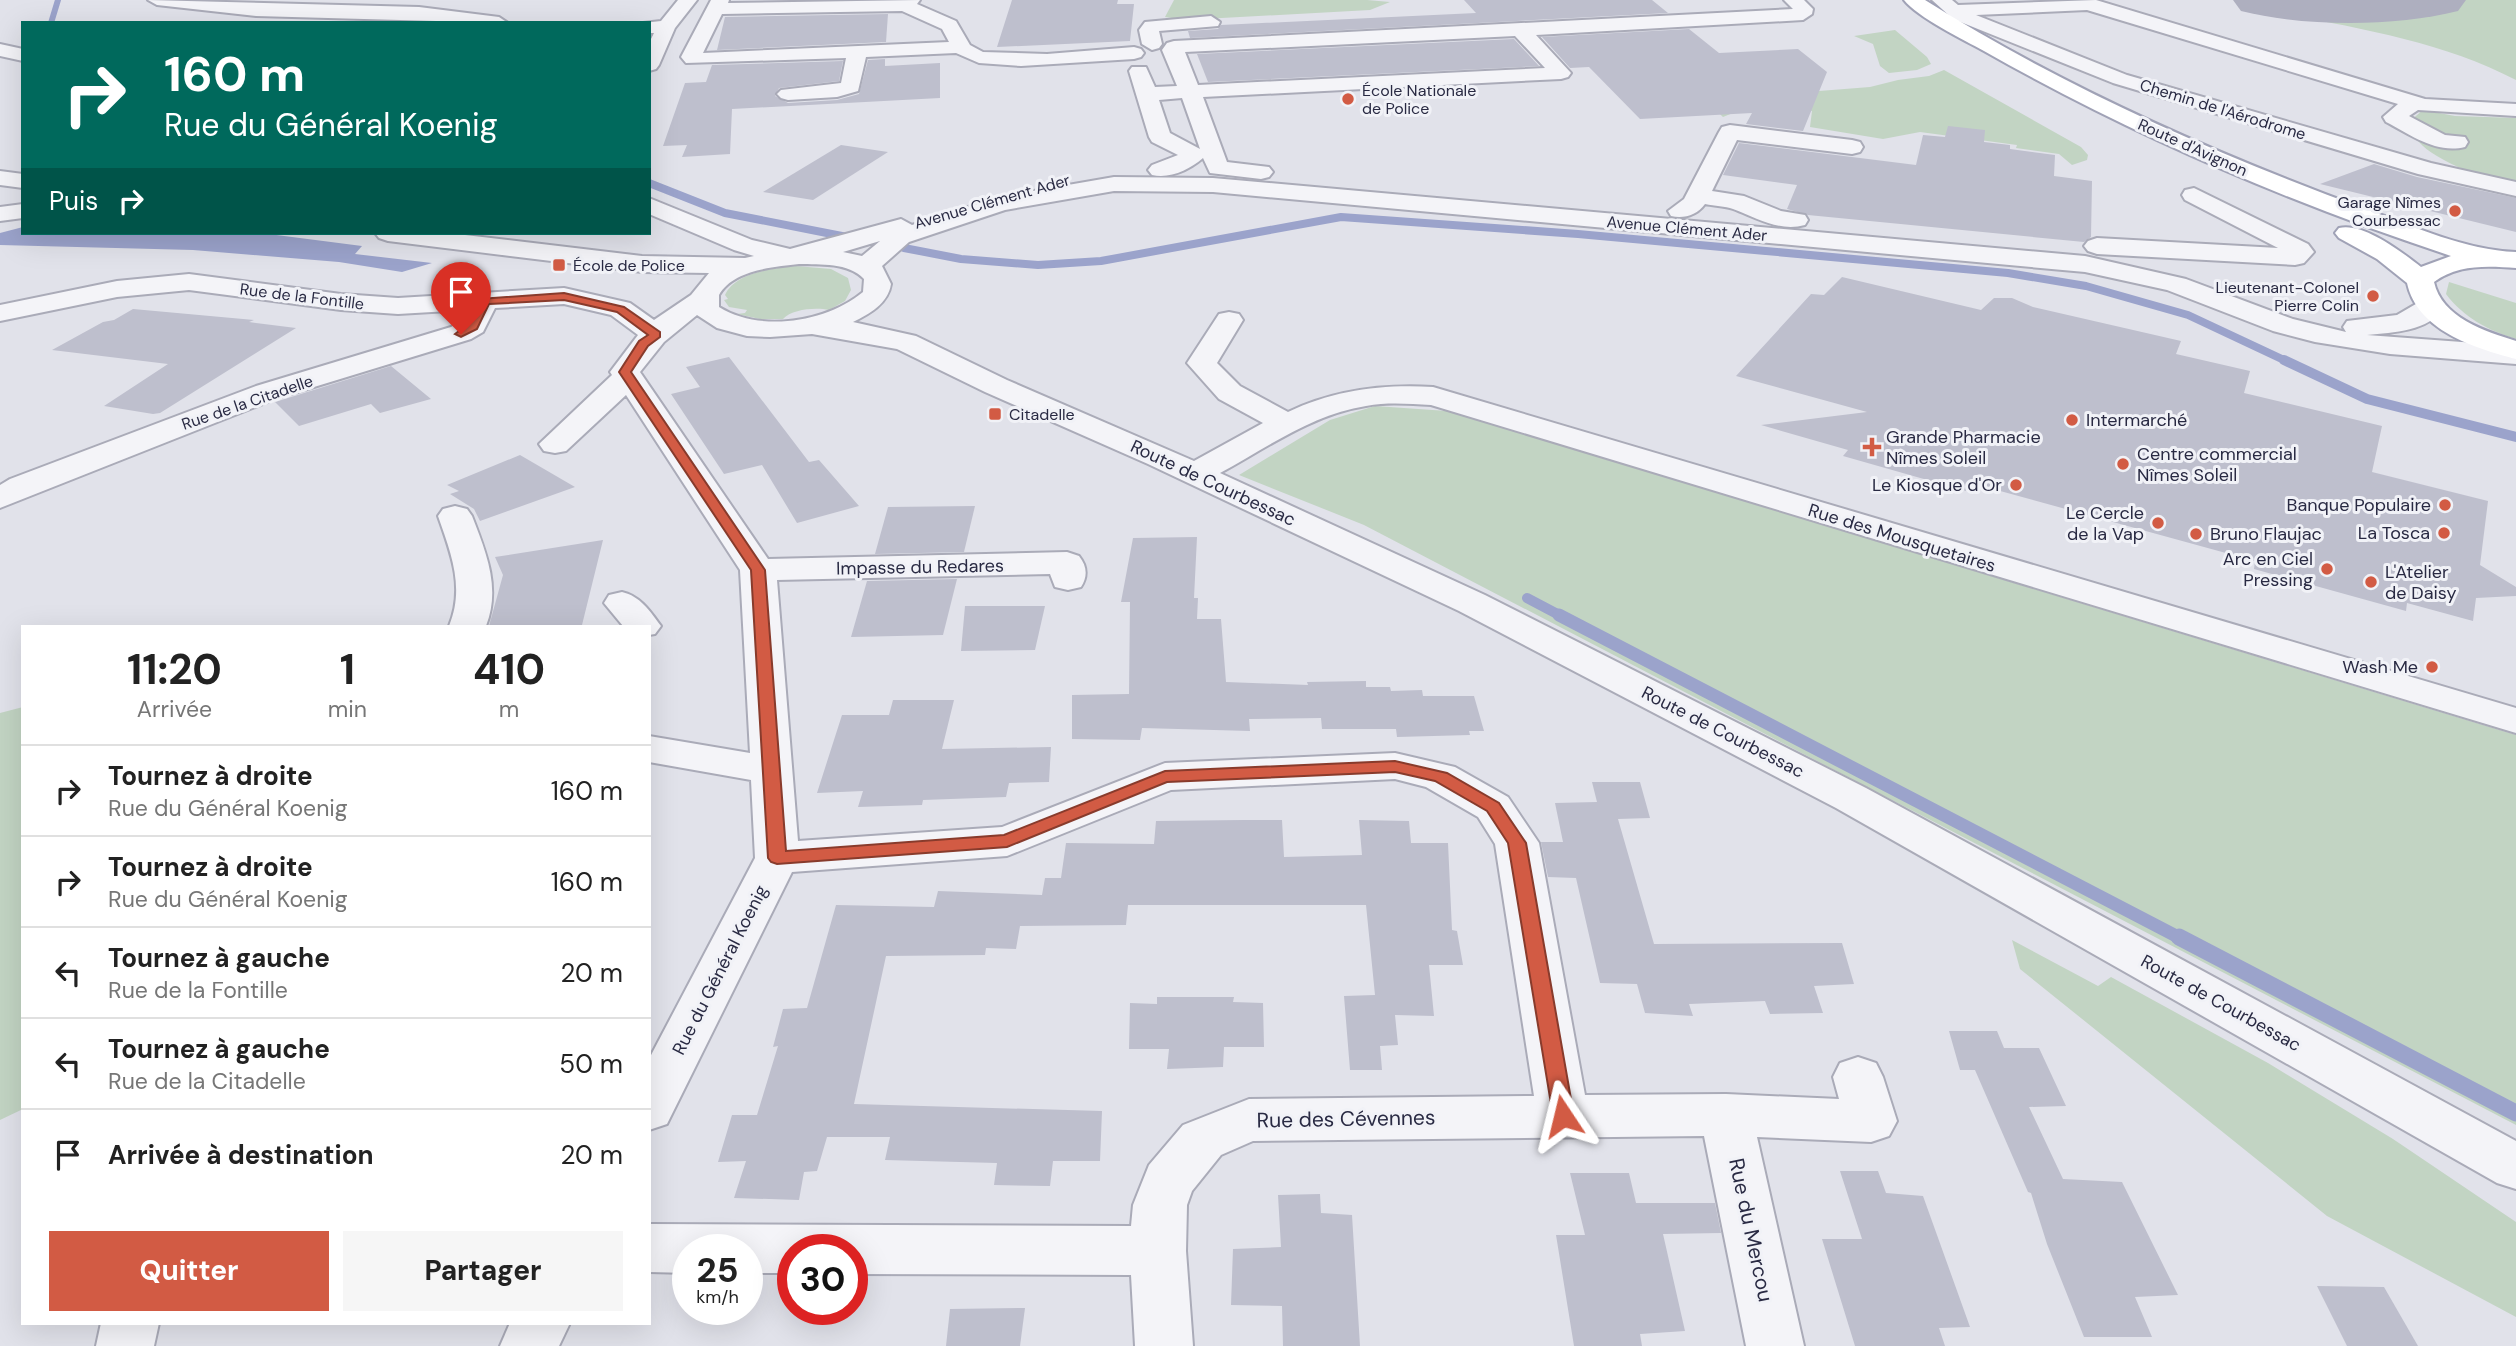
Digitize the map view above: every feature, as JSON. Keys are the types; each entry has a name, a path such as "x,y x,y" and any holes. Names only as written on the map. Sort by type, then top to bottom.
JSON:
{"main road":[{"name":"Route d'Avignon","path":"1892,0 1948,37 2085,111 2380,248 2420,280"},
{"name":"Route d'Avignon","path":"1913,0 2035,72 2175,140 2322,203 2488,259"},
{"path":"2516,260 2488,259 2444,266 2432,269 2420,280 2420,293 2431,307 2472,334 2516,352"}],"street":[{"path":"157,0 256,9 359,5 483,21"},
{"path":"651,56 657,27 688,0"},
{"path":"961,47 857,53 691,57 717,4 908,3 953,27 961,47 972,55 991,60 1155,48 1803,14 1804,9 1793,0"},
{"path":"1947,5 2082,2 2414,103 2444,108 2516,110"},
{"name":"Chemin de l'Aérodrome","path":"1947,5 2000,32 2120,79 2426,169 2516,189"},
{"path":"1153,172 1191,159 1192,153 1160,137 1145,94 1155,48 1149,28 1225,21"},
{"path":"1145,94 1561,73 1520,30"},
{"path":"1114,184 1127,179 1157,177 1193,180 1205,178 1214,171 1208,138 1176,54 1155,48"},
{"path":"0,50 21,55"},
{"path":"788,94 837,91 851,87 857,53"},
{"path":"2414,103 2394,117 2441,141 2457,142"},
{"path":"1700,208 1730,132 1852,148"},
{"path":"1177,145 1194,145 1208,138"},
{"name":"Avenue Clément Ader","path":"794,257 843,246 1015,191 1073,178 1214,171 1665,220 1700,208 2120,261 2197,278 2277,309 2334,325 2383,327 2404,323 2431,307"},
{"path":"0,178 21,181"},
{"name":"Avenue Clément Ader","path":"865,267 900,237 950,219 1046,194 1114,184 1213,186 2085,264 2187,288 2312,333 2394,347 2516,352"},
{"path":"1700,208 1735,201 1776,218 1794,220 2182,252 2295,257 2301,252 2194,195"},
{"path":"651,206 747,259"},
{"path":"0,214 21,211"},
{"path":"404,235 642,264 825,257 865,267"},
{"path":"747,259 720,278 704,296 666,322 656,335 644,344 625,372 758,570 777,858 1007,841 1165,776 1395,766 1440,777 1493,807 1517,843 1563,1116"},
{"path":"642,264 692,283 704,296 708,312 723,321 746,327"},
{"name":"Route de Courbessac","path":"865,267 876,275 879,286 874,297 874,308 906,342"},
{"name":"Rue de la Fontille","path":"0,313 117,289 189,282 341,302 398,306 564,296 605,305 613,325 656,335"},
{"path":"656,335 681,335 746,327 809,326 859,309 874,297"},
{"name":"Rue de la Citadelle","path":"7,489 267,392 461,334 473,326 484,301"},
{"path":"1229,320 1202,363 1216,383 1235,396 1288,423"},
{"name":"Route de Courbessac","path":"809,326 850,330 906,342 996,386 1195,474 1472,603 1851,798 2516,1167"},
{"path":"555,444 628,377"},
{"name":"Rue des Mousquetaires","path":"1195,474 1308,411 1356,397 1409,393 1433,396 2516,721"},
{"path":"455,516 475,576 472,620 469,625"},
{"name":"Impasse du Redares","path":"758,570 1067,563 1068,579"},
{"path":"651,749 772,770"},
{"name":"Rue du Général Koenig","path":"651,1103 777,858"},
{"name":"Rue des Cévennes","path":"1164,1346 1158,1251 1160,1205 1168,1181 1202,1140 1249,1120 1726,1115 1871,1121 1858,1077"},
{"name":"Rue du Mercou","path":"1726,1115 1776,1346"},
{"path":"651,1248 1158,1251"},
{"path":"125,1346 130,1325"},
{"path":"529,1346 540,1325"}],"green space":[{"path":"1174,0 1390,2 1370,10 1185,20 1165,17"},
{"path":"2253,0 2516,0 2516,80 2455,54 2423,44 2259,9"},
{"path":"1895,30 1927,57 1931,64 1917,70 1889,73 1880,66 1873,44 1854,36"},
{"path":"1944,70 2081,147 2088,155 2087,160 2072,165 2059,154 2016,148 2017,145 1920,132 1883,139 1810,127 1812,111 1760,102 1723,117 1684,80 1819,91 1870,87 1929,76"},
{"path":"2423,110 2455,116 2516,118 2516,185 2464,170 2427,149 2419,142 2410,121"},
{"path":"796,266 831,269 848,278 851,290 845,301 829,310 805,310 792,313 783,319 760,319 737,314 747,310 729,307 724,300 728,299 725,295 730,287 746,276"},
{"path":"2449,282 2516,303 2516,339 2486,327 2460,310 2446,294"},
{"path":"1375,406 1447,411 2516,735 2516,1125 1364,525 1239,475 1330,420"},
{"path":"21,708 21,1110 0,1120 0,713"},
{"path":"2012,940 2098,986 2111,977 2268,1063 2393,1139 2516,1222 2516,1317 2327,1216 2020,969"}],"water":[{"path":"21,228 21,235 277,235 362,246 355,254 432,263 402,272 339,262 193,250 0,245 0,233"}],"building":[{"path":"1012,0 1118,0 1117,4 1134,4 1130,41 997,47"},
{"path":"1464,0 1652,0 1668,13 1190,38 1188,31 1218,29 1221,25 1476,13"},
{"path":"888,14 886,42 717,50 725,17"},
{"path":"1689,29 1719,53 1798,49 1827,72 1803,131 1746,124 1752,113 1640,119 1589,67 1570,68 1542,37"},
{"path":"1514,39 1539,66 1208,82 1197,54"},
{"path":"885,59 885,66 940,63 940,98 732,109 730,154 682,157 687,145 663,146 685,83 706,82 712,65 843,61 839,81 779,88 775,96 788,103 837,100 859,94 868,60"},
{"path":"1948,126 1985,130 1984,142 2010,145 2010,149 2055,155 2054,176 2092,181 2091,237 2084,242 1808,215 1787,209 1797,185 1723,175 1739,143 1916,165 1923,135 1945,137"},
{"path":"841,145 888,152 813,200 763,192"},
{"path":"2374,164 2417,177 2516,198 2516,232 2320,184"},
{"name":"Centre commercial Nîmes Soleil","path":"1842,277 1981,310 1994,298 2012,298 2033,307 2181,341 2176,354 2250,371 2244,393 2382,426 2372,472 2488,501 2480,565 2516,587 2516,596 2476,598 2473,621 2407,603 2406,611 2254,569 2255,561 1971,483 1966,491 1843,456 1848,450 1761,425 1867,412 1736,376 1811,294 1824,295"},
{"path":"133,309 254,320 249,322 296,328 160,413 153,414 104,406 168,364 52,350"},
{"path":"729,357 809,462 819,460 859,506 797,523 762,465 724,474 671,394 700,387 686,367"},
{"path":"391,366 431,399 380,413 371,404 299,426 275,402"},
{"path":"520,455 575,487 480,521 474,509 450,494 459,491 447,485"},
{"path":"975,506 964,552 875,554 888,507"},
{"path":"1197,537 1194,598 1198,598 1197,619 1221,619 1226,682 1308,685 1307,682 1366,681 1366,687 1390,687 1391,691 1422,690 1423,696 1474,696 1484,731 1469,731 1470,735 1397,737 1396,729 1322,729 1321,718 1249,719 1250,731 1142,728 1140,740 1072,739 1072,695 1129,694 1130,602 1121,602 1133,538"},
{"path":"603,540 582,625 489,625 503,575 495,557"},
{"path":"957,579 943,635 851,637 867,581"},
{"path":"965,606 1045,606 1035,650 961,651"},
{"path":"893,700 954,700 942,749 1051,747 1049,782 1009,783 1006,797 923,800 922,805 858,807 863,791 817,793 842,715 889,715"},
{"path":"1592,782 1640,782 1650,818 1618,819 1654,944 1842,943 1854,984 1814,986 1823,1013 1770,1014 1765,1001 1689,1004 1693,1016 1645,1013 1637,984 1600,983 1576,878 1548,877 1541,842 1563,842 1555,803 1597,802"},
{"path":"1282,820 1284,857 1362,855 1359,820 1409,821 1411,843 1448,843 1452,930 1457,931 1463,965 1429,965 1434,1016 1395,1015 1398,1045 1380,1046 1382,1070 1350,1070 1344,996 1375,995 1366,905 1128,905 1126,925 1020,926 1016,949 986,948 985,955 886,956 854,1104 1102,1111 1100,1161 1053,1161 1050,1186 994,1185 997,1163 885,1160 890,1137 827,1137 817,1171 804,1172 799,1200 734,1198 746,1161 718,1162 732,1115 757,1115 778,1046 773,1047 783,1009 807,1008 836,905 934,907 938,891 1042,895 1045,878 1061,878 1066,843 1154,844 1156,821"},
{"path":"1157,997 1234,997 1233,1002 1263,1003 1264,1047 1224,1047 1223,1067 1167,1069 1169,1049 1129,1049 1130,1003 1157,1004"},
{"path":"1949,1031 1997,1031 2004,1048 2039,1048 2066,1106 2029,1107 2063,1179 2122,1182 2178,1295 2135,1297 2152,1337 2084,1337 2047,1244 2031,1193 2028,1192 1975,1070 1960,1070"},
{"path":"1840,1171 1878,1171 1886,1193 1923,1196 1970,1327 1939,1328 1945,1346 1855,1346 1822,1239 1862,1239"},
{"path":"1570,1173 1629,1173 1636,1203 1715,1203 1721,1233 1663,1234 1685,1331 1640,1334 1642,1346 1574,1346 1556,1235 1585,1235"},
{"path":"1320,1194 1321,1213 1352,1215 1360,1346 1283,1346 1282,1306 1231,1305 1233,1249 1281,1247 1278,1195"},
{"path":"2317,1286 2384,1287 2418,1346 2347,1346"},
{"path":"1025,1308 1020,1346 946,1346 950,1309"}],"waterway":[{"path":"52,21 58,0"},
{"path":"651,184 725,213 847,237"},
{"path":"904,248 961,259 1038,265 1101,261 1341,217 1578,234 2008,273 2086,286 2188,315 2288,362"},
{"path":"2284,360 2367,399 2516,437"},
{"path":"1527,598 1563,617"},
{"path":"1559,615 2182,939"},
{"path":"2179,937 2516,1113"}],"taxiway":[{"path":"2260,0 2374,8 2439,0"}],"place":[{"name":"École Nationale de Police","path":"1348,99"},
{"name":"Garage Nîmes Courbessac","path":"2455,211"},
{"name":"École de Police","path":"559,265"},
{"name":"Lieutenant-Colonel Pierre Colin","path":"2373,296"},
{"name":"Citadelle","path":"995,414"},
{"name":"Intermarché","path":"2072,420"},
{"name":"Grande Pharmacie Nîmes Soleil","path":"1872,447"},
{"name":"Centre commercial Nîmes Soleil","path":"2123,464"},
{"name":"Le Kiosque d'Or","path":"2016,485"},
{"name":"Banque Populaire","path":"2445,505"},
{"name":"Le Cercle de la Vap","path":"2158,523"},
{"name":"La Tosca","path":"2444,533"},
{"name":"Bruno Flaujac","path":"2196,534"},
{"name":"Arc en Ciel Pressing","path":"2327,569"},
{"name":"L'Atelier de Daisy","path":"2371,582"},
{"name":"Wash Me","path":"2432,667"}],"route":[{"path":"461,334 473,326 484,301 564,296 620,309 656,335 644,344 625,372 758,570 777,858 1007,841 1165,776 1395,766 1440,777 1493,807 1517,843 1563,1116"}]}
